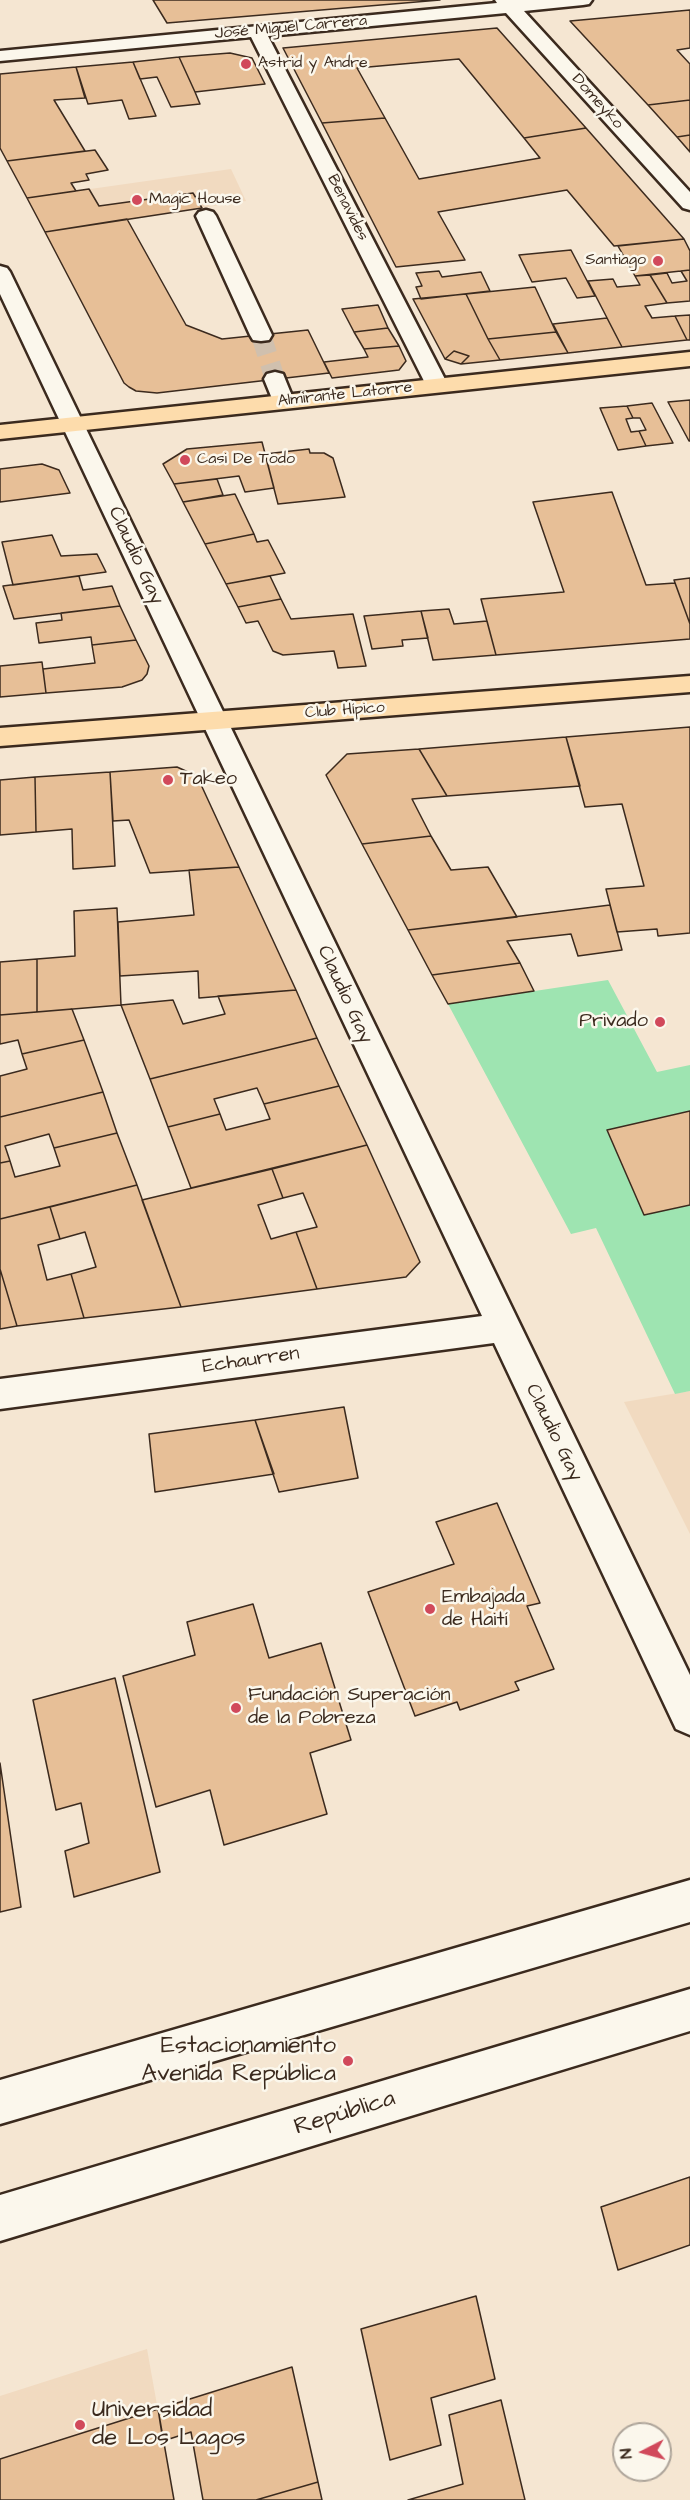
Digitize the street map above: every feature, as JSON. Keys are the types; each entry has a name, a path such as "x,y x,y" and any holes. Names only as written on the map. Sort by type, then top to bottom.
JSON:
{"main road":[{"name":"Almirante Latorre","path":"0,432 690,359"},
{"name":"Club Hípico","path":"0,737 690,684"}],"street":[{"name":"José Miguel Carrera","path":"0,56 508,4 583,0"},
{"name":"Domeyko","path":"508,4 690,204"},
{"name":"Benavides","path":"257,31 437,385"},
{"path":"206,216 261,335"},
{"name":"Claudio Gay","path":"0,272 502,1328 690,1716"},
{"path":"275,379 283,401"},
{"name":"Echaurren","path":"0,1394 502,1328"},
{"path":"0,2102 690,1901"},
{"name":"República","path":"0,2217 690,2010"}],"shaded area":[{"name":"Magic House","path":"231,169 246,201 45,232 27,198"},
{"path":"690,1391 690,1534 624,1402"},
{"name":"Universidad de Los Lagos","path":"147,2349 174,2500 0,2500 0,2396"}],"green space":[{"path":"608,980 657,1072 690,1065 690,1111 607,1130 644,1215 690,1205 690,1391 675,1394 596,1228 571,1234 448,1004"}],"building":[{"path":"153,0 440,0 167,23"},
{"path":"690,10 690,48 677,50 690,64 690,100 648,105 570,21"},
{"path":"497,28 586,128 524,138 459,59 357,68 385,118 322,123 283,48"},
{"path":"230,53 252,58 265,84 195,92 179,57"},
{"path":"179,57 200,104 171,107 157,77 140,79 133,62"},
{"path":"133,62 156,116 129,119 122,100 88,104 76,67"},
{"path":"76,67 85,98 54,100 85,151 7,161 0,148 0,74"},
{"path":"690,100 690,135 677,137 648,105"},
{"path":"385,118 419,179 540,158 524,138 586,128 684,239 614,246 567,190 438,212 465,260 396,267 322,123"},
{"path":"690,135 690,152 677,137"},
{"path":"95,150 108,170 86,174 89,180 71,183 76,191 27,198 7,161"},
{"path":"89,189 99,206 193,193 202,208 45,232 27,198"},
{"path":"127,219 186,325 222,339 308,330 329,373 157,393 136,391 129,387 124,383 45,232"},
{"name":"Santiago","path":"684,239 690,251 690,270 635,276 618,246"},
{"path":"571,250 595,296 577,298 566,278 532,282 519,255"},
{"path":"690,270 690,301 667,303 650,275 667,273 672,283 687,281 681,271"},
{"path":"439,271 442,277 481,272 490,291 421,299 416,287 422,286 416,273"},
{"path":"650,275 667,303 645,306 652,318 675,316 687,340 622,347 588,281 613,279 617,287 640,285 635,276"},
{"path":"535,287 556,332 488,339 466,294"},
{"path":"466,294 500,360 461,364 469,356 454,351 445,359 413,299"},
{"path":"378,305 388,328 354,332 342,309"},
{"path":"690,315 690,340 687,340 675,316"},
{"path":"607,318 622,347 568,353 553,324"},
{"path":"388,328 399,346 364,349 354,332"},
{"path":"556,332 568,353 500,360 488,339"},
{"path":"399,346 406,361 399,370 332,378 324,362 368,357 364,349"},
{"path":"454,351 469,356 461,364 445,359"},
{"path":"690,400 690,441 689,441 668,402"},
{"path":"652,403 673,443 646,446 639,431 646,430 640,418 633,418 627,406"},
{"path":"627,406 633,418 626,419 631,432 639,431 646,446 618,450 600,408"},
{"path":"262,442 274,488 245,492 239,476 174,484 163,464 187,449"},
{"path":"309,449 310,453 324,453 333,458 345,497 278,504 265,454"},
{"path":"42,464 59,470 70,493 0,502 0,469"},
{"path":"217,479 223,495 183,502 174,484"},
{"path":"612,492 646,585 675,583 690,624 690,639 496,655 481,599 564,592 533,502"},
{"path":"235,494 254,534 205,544 183,502"},
{"path":"254,534 257,542 268,540 285,573 226,584 205,544"},
{"path":"52,535 61,556 97,554 106,572 13,585 2,542"},
{"path":"79,576 83,590 112,586 120,606 14,619 3,586"},
{"path":"270,576 281,599 238,607 226,584"},
{"path":"690,578 690,624 674,580"},
{"path":"281,599 291,619 353,614 366,666 338,668 334,651 283,655 273,651 258,621 246,623 238,607"},
{"path":"120,606 136,640 92,645 91,637 39,643 36,623 62,620 61,613"},
{"path":"449,609 454,624 487,621 496,655 433,660 421,611"},
{"path":"421,611 428,638 402,640 403,646 372,649 364,616"},
{"path":"136,640 149,666 142,680 122,687 46,693 43,669 95,663 92,645"},
{"path":"42,662 46,693 0,697 0,666"},
{"path":"690,727 690,933 658,936 657,929 617,932 606,889 644,886 622,804 585,807 566,737"},
{"path":"566,737 580,786 447,796 419,749"},
{"path":"419,749 447,796 412,799 431,836 362,844 326,775 347,754"},
{"path":"177,767 197,776 239,867 150,873 129,820 113,821 110,772"},
{"path":"110,772 115,866 73,869 72,829 36,832 35,777"},
{"path":"35,777 36,832 0,835 0,780"},
{"path":"431,836 451,870 488,867 517,917 408,930 362,844"},
{"path":"239,867 296,990 199,998 198,971 120,976 118,922 194,915 189,870"},
{"path":"610,905 622,950 578,956 571,934 507,941 520,963 432,975 408,930"},
{"path":"117,908 121,1005 37,1012 37,959 75,956 74,911"},
{"path":"37,959 37,1012 0,1015 0,962"},
{"path":"520,963 534,991 448,1004 432,975"},
{"path":"296,990 317,1038 150,1079 121,1005 173,1000 183,1024 225,1014 218,996"},
{"path":"72,1009 84,1040 22,1054 18,1040 0,1044 0,1015"},
{"path":"317,1038 339,1086 264,1104 257,1088 214,1099 220,1114 168,1127 150,1079"},
{"path":"84,1040 103,1092 0,1117 0,1076 27,1069 22,1054"},
{"path":"339,1086 367,1145 191,1188 168,1127 220,1114 226,1130 270,1119 264,1104"},
{"path":"103,1092 117,1133 54,1148 49,1134 5,1146 10,1161 0,1163 0,1117"},
{"path":"690,1111 690,1205 644,1215 607,1130"},
{"path":"117,1133 137,1185 0,1219 0,1163 10,1161 15,1177 60,1166 54,1148"},
{"path":"367,1145 420,1262 406,1277 317,1289 296,1232 317,1227 303,1193 283,1198 272,1169"},
{"path":"272,1169 283,1198 258,1205 271,1239 296,1232 317,1289 181,1307 142,1200"},
{"path":"137,1185 181,1307 84,1318 71,1274 96,1267 85,1232 60,1239 50,1207"},
{"path":"50,1207 60,1239 38,1245 47,1280 71,1274 84,1318 17,1326 0,1269 0,1219"},
{"path":"0,1269 17,1326 0,1329"},
{"path":"344,1407 358,1478 279,1492 255,1420"},
{"path":"255,1420 274,1474 155,1492 149,1434"},
{"path":"497,1503 540,1603 527,1606 554,1669 515,1682 519,1690 460,1710 457,1702 415,1716 368,1592 454,1564 436,1522"},
{"name":"Fundación Superación de la Pobreza","path":"253,1604 269,1658 321,1643 351,1740 310,1753 327,1814 224,1845 210,1790 156,1807 123,1676 195,1655 187,1622"},
{"path":"115,1678 160,1872 74,1897 65,1851 89,1843 81,1803 56,1810 33,1700"},
{"path":"0,1763 21,1907 0,1912"},
{"path":"690,2177 690,2245 618,2270 601,2207"},
{"path":"476,2296 495,2379 431,2398 441,2445 390,2460 361,2329"},
{"path":"292,2367 318,2482 256,2500 203,2500 191,2432 163,2441 158,2409"},
{"path":"501,2400 525,2500 408,2500 463,2484 449,2415"},
{"path":"158,2409 174,2500 0,2500 0,2459"},
{"path":"318,2482 322,2500 256,2500"}],"tunnel":[{"path":"261,335 275,379"}],"place":[{"name":"Astrid y Andre","path":"246,64"},
{"name":"Magic House","path":"137,200"},
{"name":"Santiago","path":"658,261"},
{"name":"Casi De Todo","path":"185,460"},
{"name":"Takeo","path":"168,780"},
{"name":"Privado","path":"660,1022"},
{"name":"Embajada de Haití","path":"430,1609"},
{"name":"Fundación Superación de la Pobreza","path":"236,1708"},
{"name":"Estacionamiento Avenida República","path":"348,2061"},
{"name":"Universidad de Los Lagos","path":"80,2425"}]}
